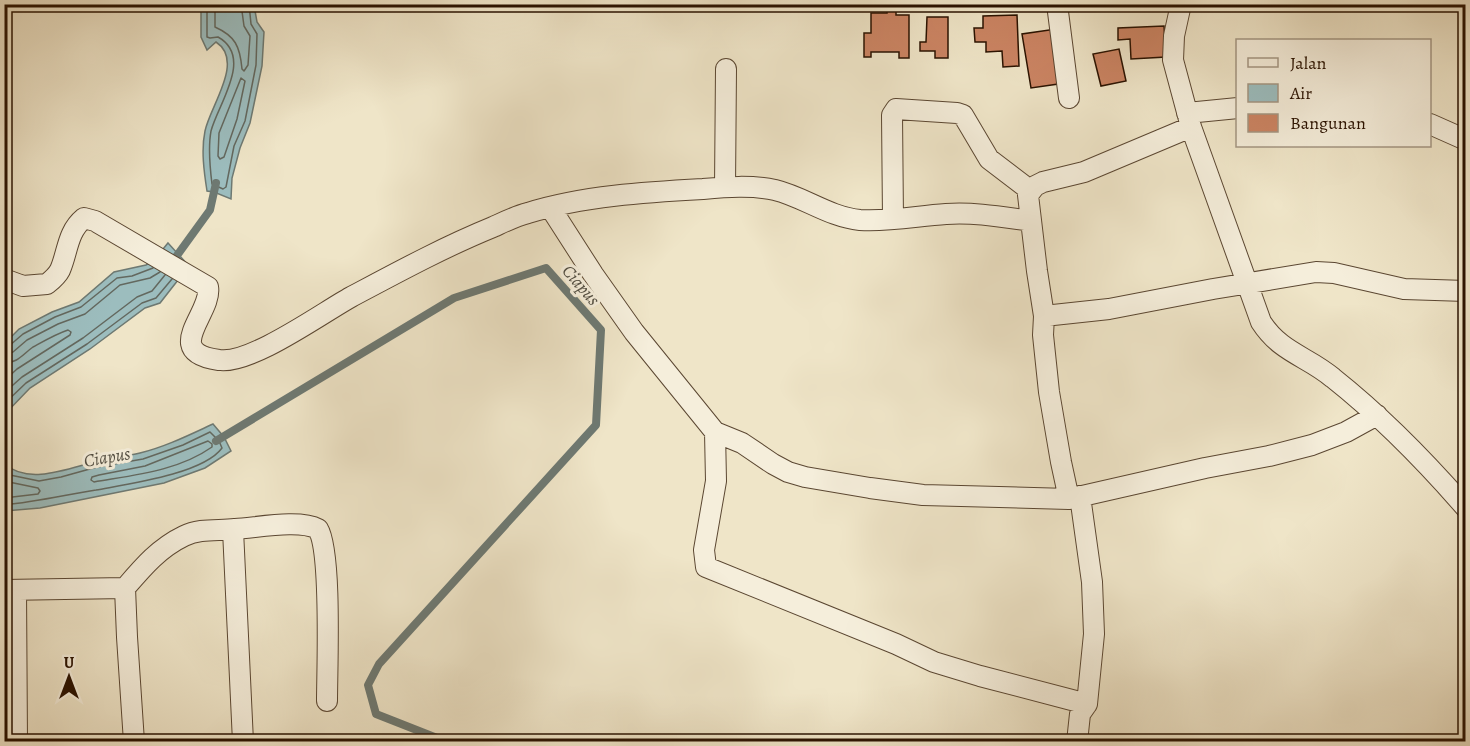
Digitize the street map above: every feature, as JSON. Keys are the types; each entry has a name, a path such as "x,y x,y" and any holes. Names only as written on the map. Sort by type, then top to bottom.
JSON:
{"street":[{"path":"1057,4 1069,98"},
{"path":"1181,4 1174,36 1173,60 1189,120 1261,322 1275,342 1332,376 1377,415 1466,508"},
{"path":"725,188 726,69"},
{"path":"1077,741 1080,714 1087,704 1092,663 1094,608 1092,582 1075,498 1052,411 1043,335 1044,316 1028,195 1043,182 1084,172 1189,120 1236,108"},
{"path":"893,219 892,115 897,109 963,115 989,159 1031,191"},
{"path":"1431,124 1466,140"},
{"path":"4,279 23,286 47,284 60,270 76,226 84,218 95,221 208,287 209,291 192,333 193,349 208,358 227,361 257,352 350,298 467,238 516,217 550,207 610,197 725,188 775,190 845,217 859,220 973,213 1031,221"},
{"path":"550,207 634,332 715,432 742,443 788,472 832,482 923,495 1075,498 1312,445 1346,432 1377,415"},
{"path":"1044,316 1109,309 1316,272 1334,273 1404,289 1466,291"},
{"path":"715,432 716,481 704,550 706,567 897,644 934,662 1087,704"},
{"path":"134,741 125,588 151,558 186,535 262,525 309,525 318,529 324,543 327,701"},
{"path":"233,530 243,741"},
{"path":"17,741 10,590 125,588"}],"water":[{"path":"201,5 254,5 257,22 264,32 262,66 250,123 232,178 231,199 207,191 203,161 205,131 227,72 227,60 224,50 216,42 207,50 201,37"},
{"path":"168,243 189,266 160,303 145,308 90,349 30,388 5,414 5,343 19,329 52,312 79,302 114,272 146,265 154,260"},
{"path":"213,424 224,437 231,451 205,468 164,483 40,508 5,511 5,464 25,474 60,471 149,450"}],"building":[{"path":"887,4 896,4 896,15 909,15 909,58 899,58 899,52 871,52 871,57 864,57 864,33 871,33 871,13 887,13"},
{"path":"1017,15 1019,66 1003,67 1002,51 986,52 986,42 975,42 974,28 983,28 983,16"},
{"path":"927,17 948,17 948,58 935,58 935,51 920,51 920,42 926,42"},
{"path":"1164,26 1166,57 1131,59 1130,39 1118,40 1118,28"},
{"path":"1056,29 1065,83 1031,88 1022,34"},
{"path":"1119,49 1126,81 1101,86 1093,54"}],"waterway":[{"name":"Ciapus","path":"173,261 210,210 216,183"},
{"name":"Ciapus","path":"216,441 454,298 546,268 601,330 596,425 379,664 368,685 376,714 437,738 481,742"}]}
